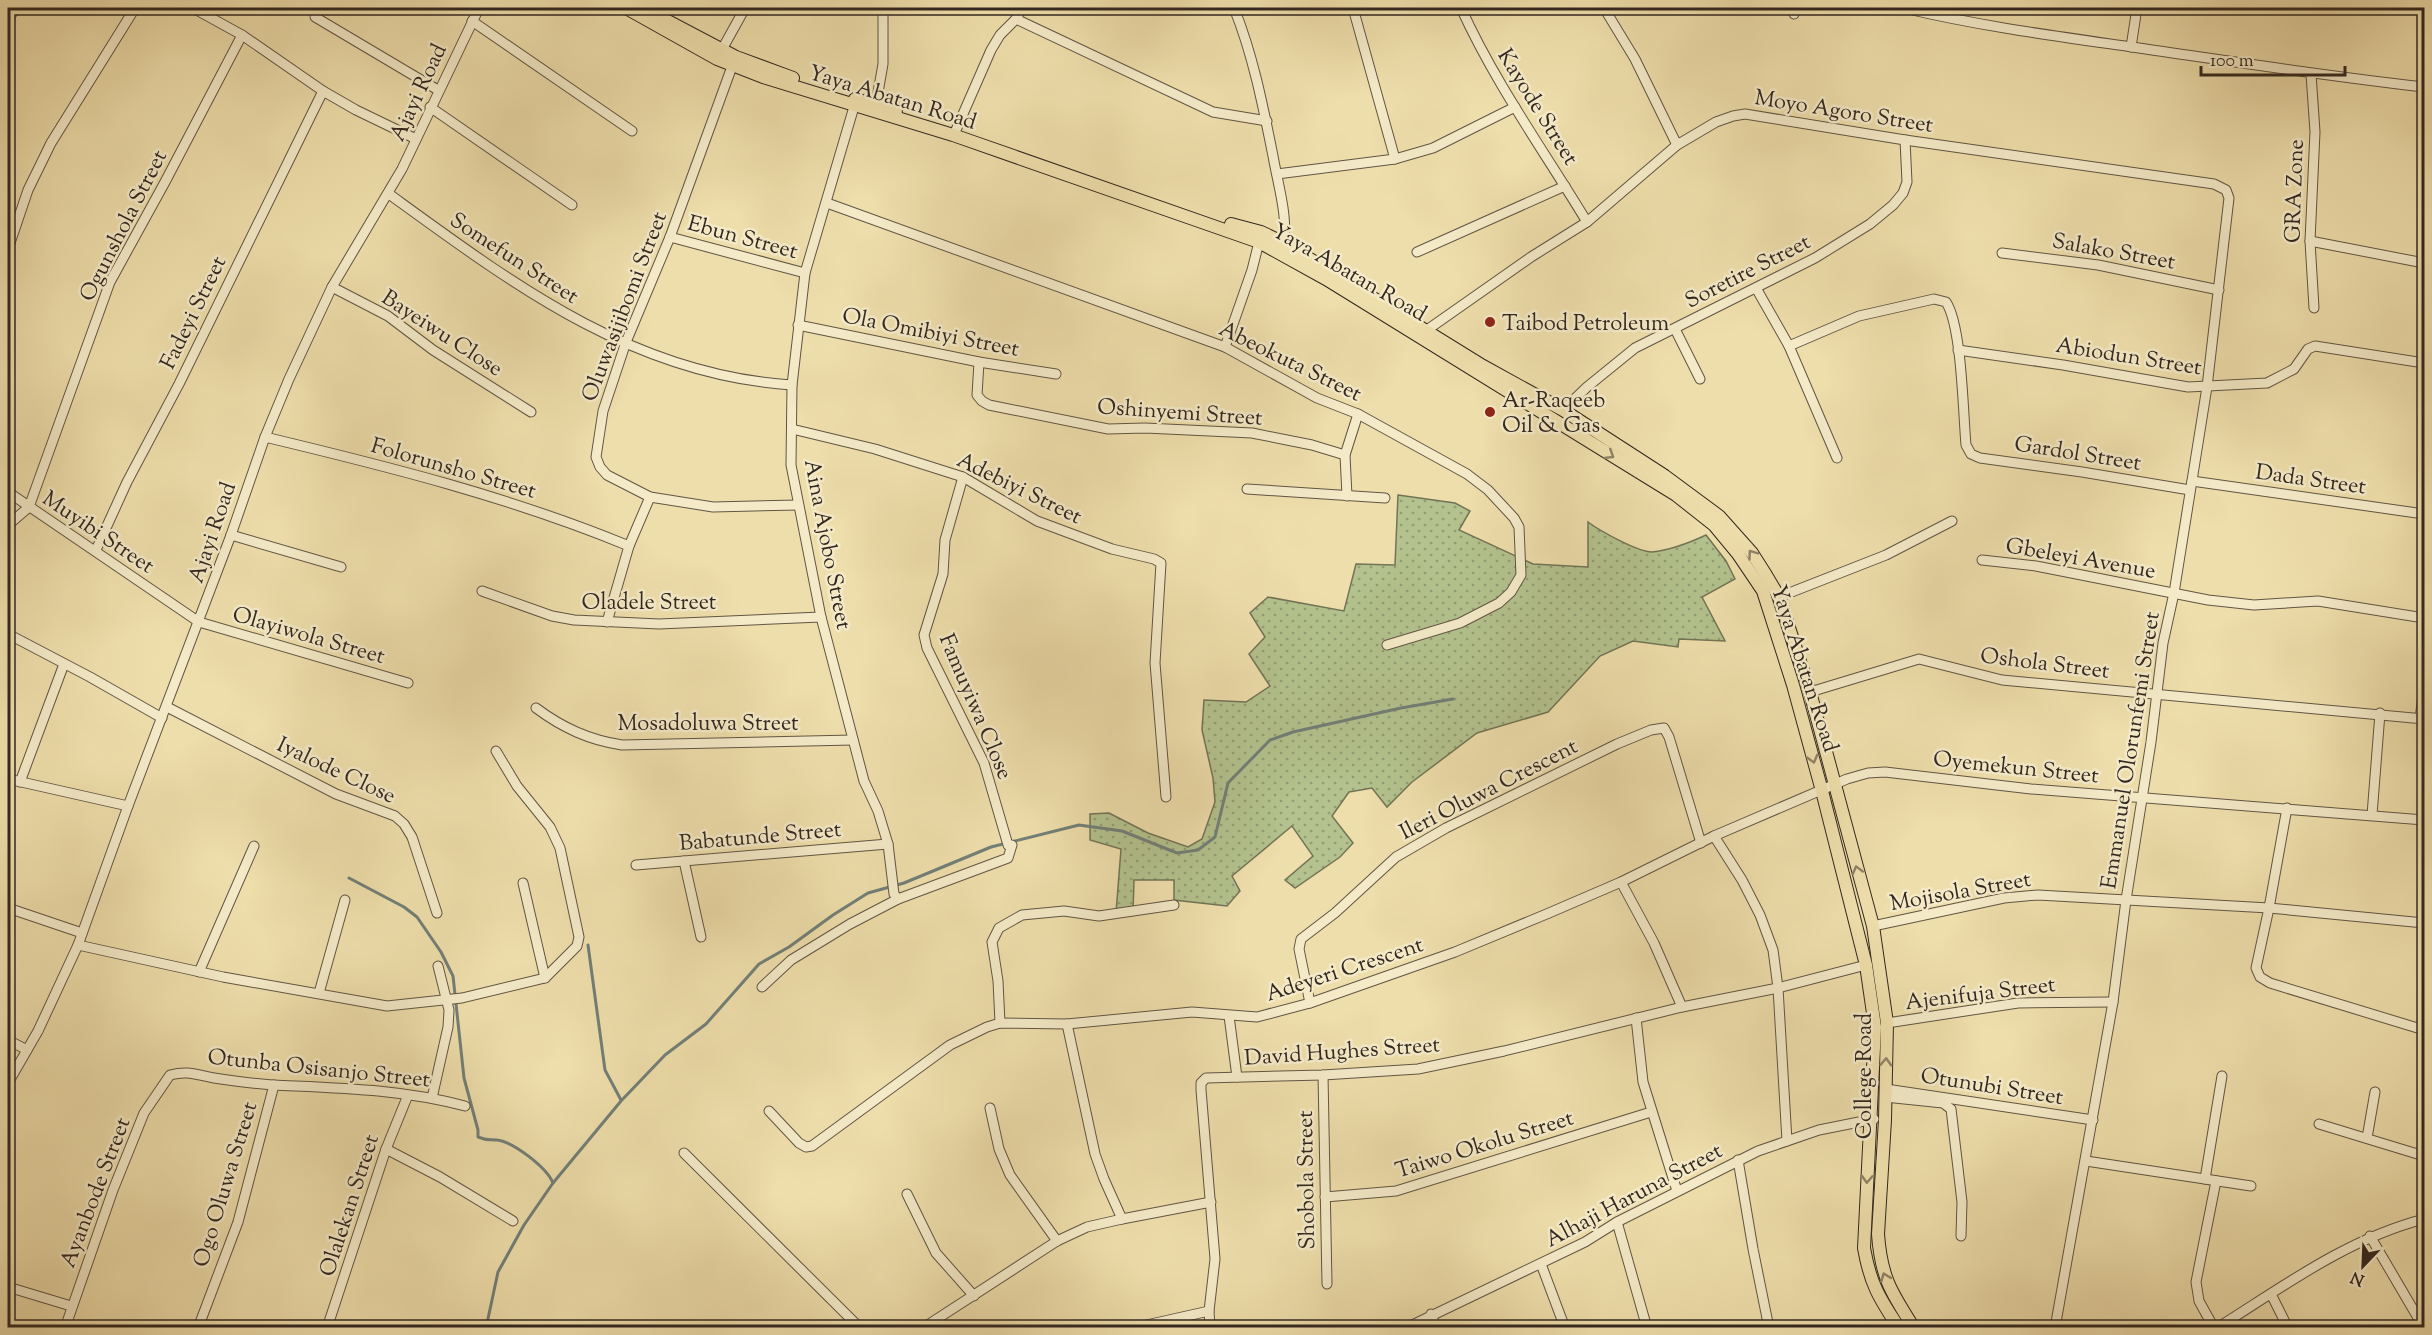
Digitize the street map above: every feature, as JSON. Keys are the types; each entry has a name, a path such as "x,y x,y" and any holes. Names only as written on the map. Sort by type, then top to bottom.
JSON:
{"main road":[{"name":"Yaya Abatan Road","path":"626,8 734,61 1260,237"},
{"name":"Yaya Abatan Road","path":"643,8 720,55"},
{"name":"Yaya Abatan Road","path":"855,103 876,104 956,130 1229,224 1260,237 1427,330 1483,366 1563,410 1665,476 1719,516 1752,553 1779,597 1809,692 1828,789"},
{"name":"Yaya Abatan Road","path":"1283,248 1676,495 1714,525 1738,554 1763,591 1828,789"},
{"name":"College Road","path":"1828,789 1873,926 1887,1023 1879,1252 1889,1287 1914,1328"},
{"name":"College Road","path":"1828,789 1866,965 1875,1027 1864,1248 1869,1276 1879,1298 1899,1328"}],"street":[{"path":"8,21 15,8"},
{"path":"8,249 28,190 51,143 135,8"},
{"path":"192,8 242,35 322,91 416,139"},
{"name":"Ajayi Road","path":"8,1083 27,1050 78,945 128,806 199,622 265,437 332,287 389,194 479,8"},
{"path":"720,55 745,8"},
{"path":"876,104 883,64 883,8"},
{"path":"956,130 991,50 1022,8"},
{"path":"1234,8 1267,121 1284,222 1283,248"},
{"path":"1353,8 1395,159"},
{"name":"Kayode Street","path":"1461,8 1475,39 1515,107 1587,222"},
{"path":"1604,8 1635,59 1677,145"},
{"path":"1904,8 1964,22 2311,74 2424,87"},
{"path":"2132,47 2137,8"},
{"path":"315,18 438,90"},
{"path":"1016,19 1214,112 1267,121"},
{"path":"472,21 632,131"},
{"name":"Ogunshola Street","path":"28,507 110,282 242,35"},
{"name":"Oluwasijibomi Street","path":"734,61 670,237 626,342 603,411 596,457 600,467 607,475 650,497 713,507 798,505"},
{"name":"GRA Zone","path":"2311,74 2315,132 2310,241 2314,308"},
{"name":"Fadeyi Street","path":"96,550 137,462 179,384 322,91"},
{"name":"Aina Ajobo Street","path":"855,103 805,273 792,385 791,465 821,617 864,781 878,811 888,844 896,897"},
{"path":"430,107 572,205"},
{"path":"1277,174 1395,159 1433,148 1515,107"},
{"name":"Moyo Agoro Street","path":"1427,330 1531,257 1587,222 1677,145 1716,122 1745,114 1905,140 2214,184"},
{"name":"Soretire Street","path":"1563,410 1635,348 1815,258 1870,224 1893,205 1903,193 1906,182 1905,140"},
{"name":"Emmanuel Olorunfemi Street","path":"2055,1328 2113,1002 2163,643 2174,593 2207,387 2229,198 2226,190 2214,184"},
{"path":"1417,252 1565,186"},
{"name":"Somefun Street","path":"389,194 492,269 586,326 668,361 713,374 792,385"},
{"name":"Abeokuta Street","path":"827,203 1225,347 1317,398 1358,414 1467,474 1488,490 1514,518 1519,527 1521,575 1511,592 1499,603 1460,623 1387,645"},
{"name":"Ebun Street","path":"670,237 805,273"},
{"path":"1225,347 1260,237"},
{"path":"2310,241 2424,263"},
{"name":"Salako Street","path":"2002,253 2098,265 2219,290"},
{"name":"Bayeiwu Close","path":"332,287 388,316 433,350 531,412"},
{"path":"1756,288 1789,346 1837,458"},
{"path":"1789,346 1859,316 1934,299 1946,302 1951,310 1958,350"},
{"name":"Ola Omibiyi Street","path":"798,325 979,362 1056,374"},
{"path":"1675,329 1700,379"},
{"name":"Abiodun Street","path":"1958,350 2063,364 2188,387 2267,383 2294,369 2308,349 2315,345 2424,363"},
{"name":"Gardol Street","path":"1958,350 1966,445 1971,454 1980,458 2191,485"},
{"name":"Oshinyemi Street","path":"979,362 977,395 989,405 1108,429 1145,428 1252,433 1312,445 1345,455"},
{"path":"1347,496 1345,455 1358,414"},
{"name":"Adebiyi Street","path":"792,429 875,449 963,477 1037,521 1112,549 1154,559 1161,563 1155,663 1166,797"},
{"name":"Folorunsho Street","path":"265,437 408,471 564,519 629,546"},
{"name":"Famuyiwa Close","path":"896,897 1008,858 1010,845 984,763 927,648 924,635 943,574 945,540 963,477"},
{"name":"Dada Street","path":"2191,485 2424,514"},
{"path":"1247,489 1385,498"},
{"name":"Muyibi Street","path":"8,492 199,622"},
{"path":"607,622 629,546 650,497"},
{"path":"8,525 28,507"},
{"path":"1779,597 1886,555 1952,521"},
{"path":"231,535 341,567"},
{"name":"Gbeleyi Avenue","path":"1982,560 2036,566 2174,593 2254,605 2318,601 2423,617"},
{"name":"Oladele Street","path":"482,591 552,616 574,620 658,624 821,617"},
{"name":"Olayiwola Street","path":"199,622 408,683"},
{"path":"8,634 162,718"},
{"name":"Oshola Street","path":"1809,692 1919,659 2002,680 2380,713 2422,719"},
{"path":"20,782 64,664"},
{"path":"2422,719 2424,688"},
{"name":"Iyalode Close","path":"167,707 336,794 395,816 404,824 412,837 437,913"},
{"name":"Mosadoluwa Street","path":"536,708 553,721 577,734 597,741 622,745 853,740"},
{"path":"2372,815 2380,713"},
{"name":"Ileri Oluwa Crescent","path":"1310,1003 1299,949 1301,939 1335,913 1388,862 1446,828 1617,744 1651,730 1664,728 1669,736 1701,843"},
{"path":"78,945 199,972 387,1006 454,998 545,978 577,946 579,937 560,848 550,827 517,786 496,751"},
{"name":"Oyemekun Street","path":"1828,789 1857,776 1885,772 2143,799 2424,820"},
{"path":"8,779 128,806"},
{"name":"Adeyeri Crescent","path":"769,1110 800,1143 806,1147 812,1146 950,1045 1000,1023 1067,1024 1182,1013 1257,1017 1310,1003 1455,952 1621,882 1714,836 1828,789"},
{"path":"2287,808 2256,968 2260,977 2270,983 2424,1030"},
{"path":"1714,836 1730,859 1760,915 1773,950 1778,988 1787,1141"},
{"name":"Babatunde Street","path":"636,865 888,844"},
{"path":"199,972 254,846"},
{"path":"684,861 701,938"},
{"path":"1621,882 1654,943 1682,1007"},
{"path":"524,883 545,978"},
{"name":"Mojisola Street","path":"1873,926 2004,898 2038,895 2269,909 2424,924"},
{"path":"762,987 791,960 818,941 896,897"},
{"path":"320,993 345,900"},
{"path":"1000,1023 998,981 992,942 999,928 1022,915 1064,911 1099,916 1174,905"},
{"path":"8,908 82,933"},
{"name":"David Hughes Street","path":"1210,1328 1209,1311 1215,1259 1201,1083 1206,1078 1323,1075 1418,1069 1504,1051 1682,1007 1778,988 1866,965"},
{"path":"432,1098 448,1027 449,1010 454,998 438,966"},
{"name":"Ajenifuja Street","path":"1887,1023 2019,1003 2113,1002"},
{"path":"1229,1016 1237,1077"},
{"path":"1636,1018 1639,1061 1652,1112 1677,1191"},
{"path":"1067,1024 1095,1154 1122,1219"},
{"path":"8,1040 27,1050"},
{"name":"Otunba Osisanjo Street","path":"170,1076 189,1072 213,1078 274,1085 317,1086 408,1095 465,1106"},
{"name":"Shobola Street","path":"1323,1075 1327,1284"},
{"name":"Ayanbode Street","path":"65,1328 113,1190 144,1113 170,1076"},
{"path":"2205,1179 2222,1076"},
{"name":"Ogo Oluwa Street","path":"198,1328 238,1222 274,1085"},
{"path":"2367,1138 2375,1092"},
{"path":"1886,1093 1943,1103 1952,1111 1962,1202 1961,1236"},
{"name":"Otunubi Street","path":"1886,1093 2093,1120"},
{"name":"Olalekan Street","path":"327,1328 386,1149 408,1095"},
{"path":"990,1108 999,1149 1010,1175 1057,1241"},
{"name":"Taiwo Okolu Street","path":"1325,1197 1396,1191 1652,1112"},
{"name":"Alhaji Haruna Street","path":"1406,1328 1585,1242 1617,1222 1738,1161 1819,1130 1870,1119 1885,1120"},
{"path":"2319,1124 2424,1156"},
{"path":"386,1149 440,1177 513,1221"},
{"path":"684,1153 860,1328"},
{"path":"1738,1161 1769,1328"},
{"path":"2086,1161 2251,1186"},
{"path":"2216,1181 2196,1282 2199,1301 2216,1328 2341,1250 2370,1236 2424,1218"},
{"path":"907,1194 936,1253 974,1296"},
{"path":"923,1328 1057,1241 1087,1227 1211,1202"},
{"path":"1617,1222 1647,1328"},
{"path":"2370,1236 2424,1328"},
{"path":"1541,1264 1565,1328"},
{"path":"8,1287 71,1306"},
{"path":"2271,1294 2288,1328"},
{"path":"1133,1328 1209,1311"},
{"path":"1431,1314 1436,1328"}],"green space":[{"path":"1398,495 1455,503 1470,511 1459,530 1533,564 1588,567 1588,522 1629,545 1652,552 1680,546 1706,535 1726,561 1735,579 1702,597 1725,641 1679,639 1678,647 1633,641 1600,656 1548,712 1477,733 1412,782 1387,807 1372,788 1349,792 1332,816 1353,843 1340,857 1295,888 1285,880 1313,856 1292,826 1232,876 1240,891 1227,906 1174,900 1174,880 1134,880 1133,912 1116,913 1121,849 1090,840 1090,814 1109,813 1148,833 1188,847 1202,839 1215,802 1213,778 1202,730 1204,700 1246,702 1270,686 1249,654 1265,637 1250,613 1268,597 1344,611 1356,564 1395,565"}],"waterway":[{"path":"486,1328 498,1272 524,1225 553,1183 621,1101 665,1055 706,1024 759,964 789,947 833,915 868,893 904,883 991,847 1079,825 1122,831 1177,853 1198,850 1215,837 1228,783 1270,740 1293,732 1453,699"},
{"path":"349,878 404,907 417,917 441,952 453,976 464,1078 478,1137 512,1145 537,1163 553,1183"},
{"path":"588,945 605,1070 621,1100"}],"place":[{"name":"Taibod Petroleum","path":"1490,322"},
{"name":"Ar-Raqeeb Oil & Gas","path":"1490,412"}]}
